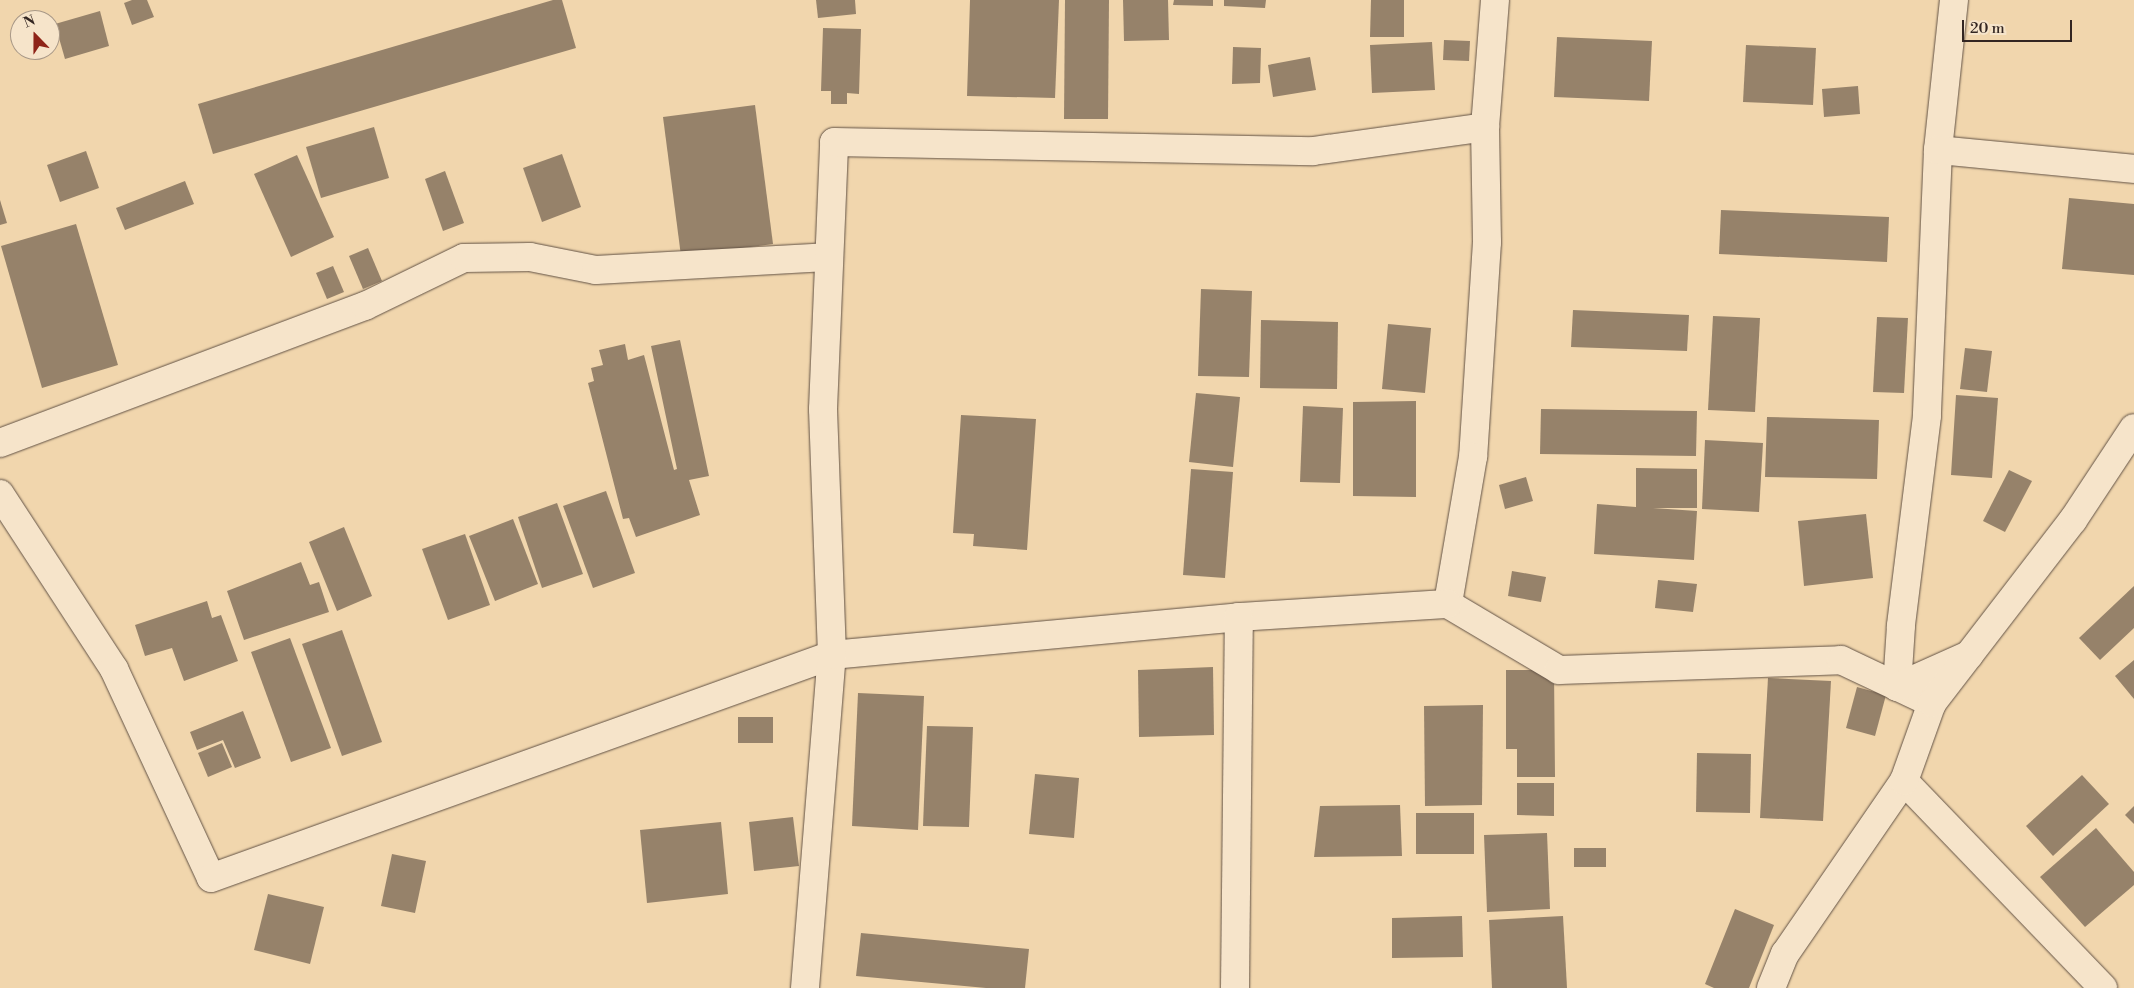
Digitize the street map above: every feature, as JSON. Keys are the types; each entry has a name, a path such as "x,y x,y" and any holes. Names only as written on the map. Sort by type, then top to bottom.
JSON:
{"street":[{"path":"1448,604 1473,457 1487,242 1485,127 1496,0"},
{"path":"1897,687 1901,626 1927,416 1938,150 1954,0"},
{"path":"805,988 832,655 823,409 827,257 834,142 1313,151 1485,127"},
{"path":"1938,150 2134,169"},
{"path":"0,443 365,306 464,258 530,257 596,270 827,257"},
{"path":"1771,988 1786,954 1904,781 1932,702 2073,520 2134,428"},
{"path":"0,494 114,669 211,878 832,655 1239,617 1448,604 1559,670 1841,660 1932,702"},
{"path":"1235,988 1239,617"},
{"path":"1897,687 1969,655"},
{"path":"1904,781 2102,988"}],"building":[{"path":"132,0 147,0 154,17 132,25 124,3"},
{"path":"553,0 562,0 576,48 213,154 198,104"},
{"path":"816,0 855,0 856,14 818,18"},
{"path":"970,0 1059,0 1055,98 967,96"},
{"path":"1065,0 1109,0 1108,119 1064,119"},
{"path":"1123,0 1168,0 1169,40 1124,41"},
{"path":"1174,0 1213,0 1213,6 1173,5"},
{"path":"1224,0 1266,0 1265,8 1224,6"},
{"path":"1371,0 1404,0 1404,37 1370,37"},
{"path":"100,11 109,46 65,59 60,42 60,23"},
{"path":"823,28 861,29 859,94 847,93 847,104 831,104 831,91 821,91"},
{"path":"1557,37 1652,41 1649,101 1554,97"},
{"path":"1444,40 1470,41 1469,61 1443,60"},
{"path":"1432,42 1435,90 1372,93 1370,45"},
{"path":"1746,45 1816,48 1813,105 1743,102"},
{"path":"1233,47 1261,48 1260,83 1232,84"},
{"path":"1310,57 1316,90 1273,97 1268,65"},
{"path":"1858,86 1860,114 1824,117 1822,89"},
{"path":"755,105 773,244 681,256 663,117"},
{"path":"374,127 389,178 321,198 306,147"},
{"path":"86,151 99,188 60,202 47,165"},
{"path":"562,154 581,207 542,222 523,168"},
{"path":"297,155 334,237 291,257 254,174"},
{"path":"445,171 464,223 443,231 425,179"},
{"path":"185,181 194,204 125,230 116,208"},
{"path":"2069,198 2134,204 2134,275 2062,269"},
{"path":"0,200 7,223 0,225"},
{"path":"1721,210 1889,217 1887,262 1719,254"},
{"path":"76,224 118,365 42,388 1,246"},
{"path":"368,248 382,281 363,289 349,256"},
{"path":"333,266 344,292 327,299 316,273"},
{"path":"1201,289 1252,291 1249,377 1198,376"},
{"path":"1573,310 1689,315 1687,351 1571,347"},
{"path":"1713,316 1760,318 1755,412 1708,410"},
{"path":"1877,317 1908,318 1904,393 1873,392"},
{"path":"1261,320 1338,322 1337,389 1260,388"},
{"path":"1388,324 1431,328 1425,393 1382,389"},
{"path":"680,340 709,476 689,480 700,515 636,537 629,518 623,519 588,383 594,381 591,368 603,365 599,350 625,344 628,360 644,355 674,470 677,469 651,346"},
{"path":"1965,348 1992,351 1987,392 1960,389"},
{"path":"1196,393 1240,397 1233,467 1189,462"},
{"path":"1956,395 1998,398 1992,478 1951,475"},
{"path":"1416,401 1416,497 1353,496 1353,402"},
{"path":"1303,406 1343,408 1340,483 1300,482"},
{"path":"1541,409 1697,411 1696,456 1540,454"},
{"path":"961,415 1036,419 1027,550 973,546 974,534 953,533"},
{"path":"1767,417 1879,420 1877,479 1765,477"},
{"path":"1705,440 1763,443 1759,512 1702,509"},
{"path":"1636,468 1697,469 1697,508 1653,508 1697,511 1694,560 1594,554 1597,504 1636,507"},
{"path":"1191,469 1233,472 1225,578 1183,575"},
{"path":"2009,470 2032,481 2005,532 1983,521"},
{"path":"1526,477 1533,501 1505,509 1499,485"},
{"path":"606,491 635,573 593,588 563,506"},
{"path":"557,503 583,574 542,588 518,517"},
{"path":"1866,514 1873,578 1804,586 1798,521"},
{"path":"513,519 538,584 495,601 469,536"},
{"path":"344,527 372,596 337,611 309,542"},
{"path":"465,534 490,605 448,620 422,549"},
{"path":"301,562 310,585 319,582 329,612 244,640 227,591"},
{"path":"1512,571 1546,577 1541,602 1508,596"},
{"path":"1658,580 1697,584 1693,612 1655,608"},
{"path":"2134,586 2134,628 2100,660 2079,638"},
{"path":"207,601 212,618 221,615 238,661 184,681 172,648 145,656 135,625"},
{"path":"342,630 382,742 342,756 302,644"},
{"path":"290,638 331,748 291,762 251,652"},
{"path":"2134,660 2134,699 2115,676"},
{"path":"1213,667 1214,735 1139,737 1138,670"},
{"path":"1506,670 1554,670 1555,777 1517,777 1517,749 1506,749"},
{"path":"1768,678 1831,681 1823,821 1760,818"},
{"path":"1857,687 1886,695 1875,736 1846,728"},
{"path":"858,693 924,696 918,830 852,826"},
{"path":"1483,705 1482,805 1425,806 1424,706"},
{"path":"243,711 261,758 235,768 223,740 197,750 190,732"},
{"path":"738,717 773,717 773,743 738,743"},
{"path":"927,726 973,727 969,827 923,826"},
{"path":"222,743 232,767 208,777 198,753"},
{"path":"1697,753 1751,754 1750,813 1696,812"},
{"path":"1035,774 1079,778 1074,838 1029,834"},
{"path":"2082,775 2109,804 2053,856 2026,826"},
{"path":"1517,783 1554,783 1554,816 1517,815"},
{"path":"1400,805 1402,856 1314,857 1320,806"},
{"path":"2134,806 2134,824 2125,815"},
{"path":"1416,813 1474,813 1474,854 1416,854"},
{"path":"793,817 799,866 754,871 749,822"},
{"path":"721,822 728,894 647,903 640,830"},
{"path":"2096,828 2134,872 2134,885 2085,927 2040,877"},
{"path":"1547,833 1550,909 1487,912 1484,835"},
{"path":"1574,848 1606,848 1606,867 1574,867"},
{"path":"392,854 426,861 415,913 381,906"},
{"path":"268,894 324,907 310,964 254,950"},
{"path":"1735,909 1774,925 1749,988 1714,988 1705,984"},
{"path":"1462,916 1463,957 1392,958 1392,918"},
{"path":"1563,916 1567,988 1492,988 1489,920"},
{"path":"861,933 1029,949 1025,988 986,988 856,976"}]}
